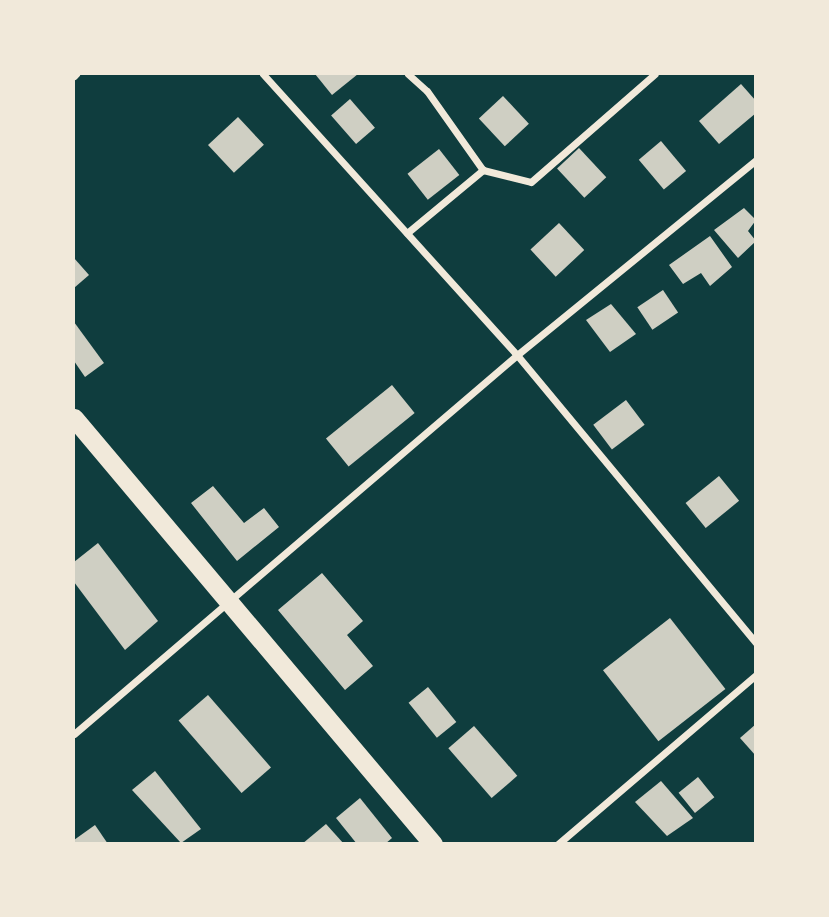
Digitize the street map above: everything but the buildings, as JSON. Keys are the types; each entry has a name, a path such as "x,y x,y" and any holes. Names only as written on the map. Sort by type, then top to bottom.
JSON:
{"highway":[{"path":"74,418 228,604 433,844"}],"street":[{"path":"262,74 517,355 755,643"},
{"path":"408,74 427,91 483,170 531,182 655,74"},
{"path":"74,734 517,355 755,160"},
{"path":"407,233 483,170"},
{"path":"558,844 755,675"}]}
